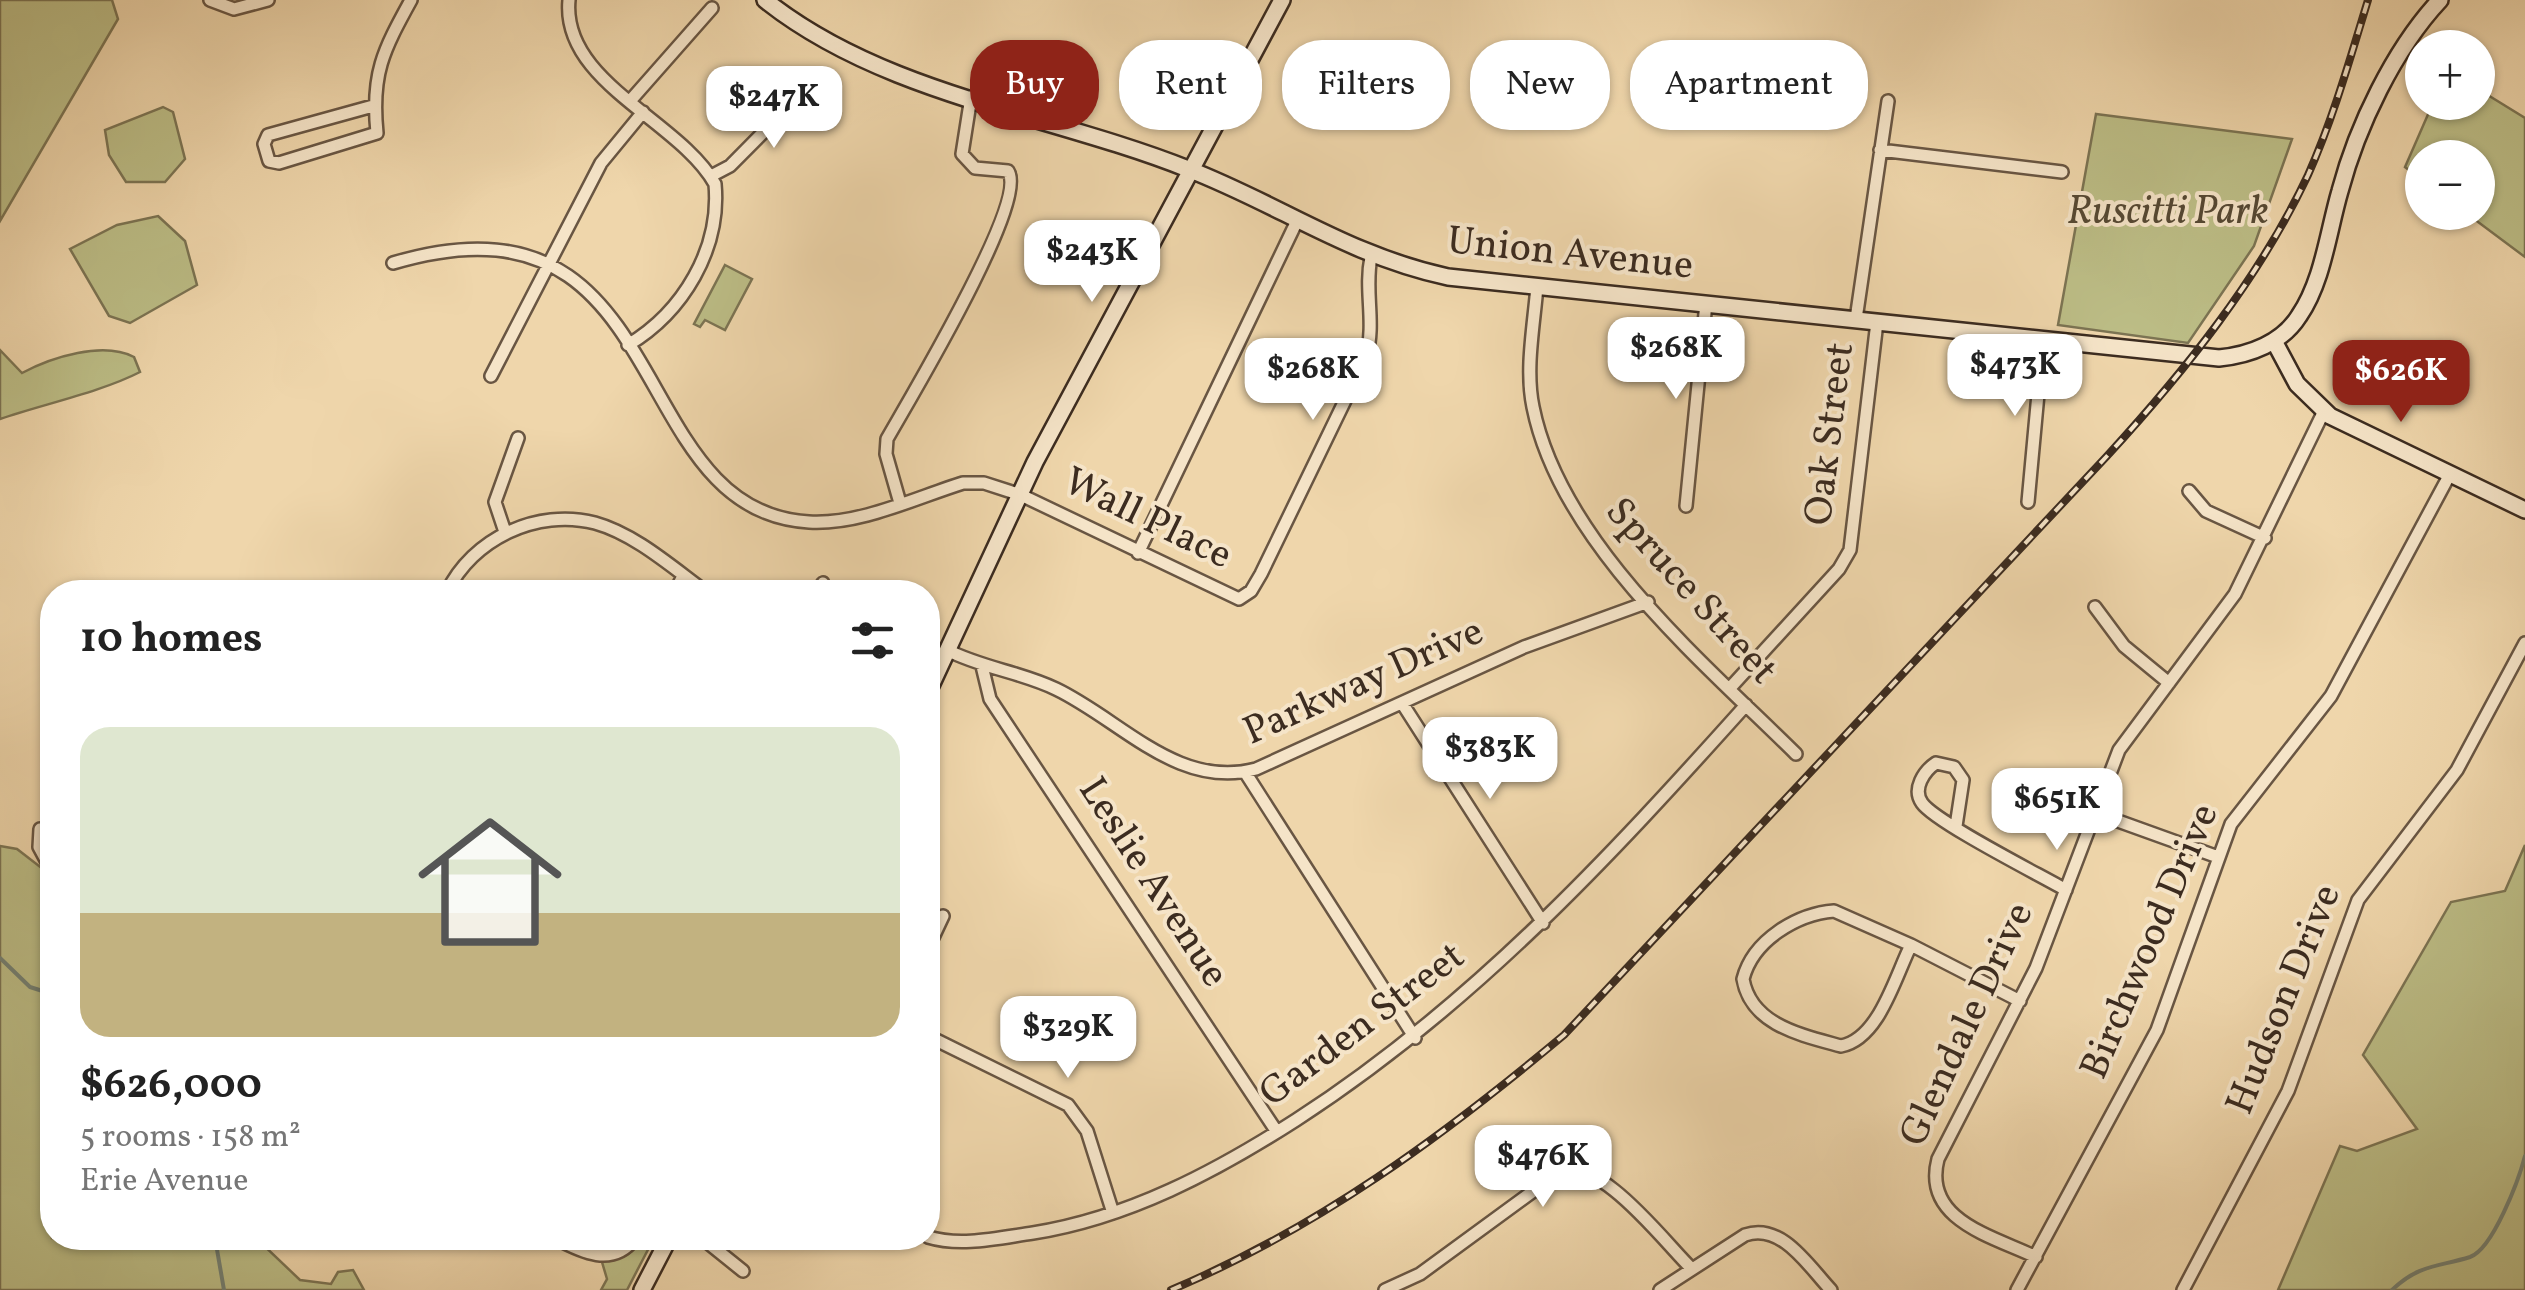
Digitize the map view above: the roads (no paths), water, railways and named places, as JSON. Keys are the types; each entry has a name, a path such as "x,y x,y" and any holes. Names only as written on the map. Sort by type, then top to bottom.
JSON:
{"street":[{"path":"210,0 234,9 268,0"},
{"path":"373,106 268,135 267,157 279,164 373,136 378,65 412,0"},
{"path":"568,0 570,26 581,55 689,150 711,176 718,213 713,238 671,312 628,345"},
{"name":"Union Avenue","path":"765,0 868,60 970,97"},
{"path":"940,665 1021,495 1282,0"},
{"path":"2440,0 2412,36 2356,145 2310,298 2298,319 2274,341 2297,384 2324,411 2525,510"},
{"path":"630,101 712,8"},
{"path":"711,176 730,166 808,87"},
{"path":"900,503 886,454 887,440 988,255 1013,187 1008,171 975,168 962,154 970,97"},
{"path":"1856,319 1888,101"},
{"path":"491,376 601,163 644,112"},
{"name":"Union Avenue","path":"1071,130 1190,169 1371,257 1448,277 2220,358 2249,353 2274,341"},
{"path":"1880,150 2062,172"},
{"path":"1138,553 1296,223"},
{"path":"393,263 465,246 549,264"},
{"name":"Wall Place","path":"549,264 589,290 704,463 724,486 756,508 808,522 845,520 973,482 1021,495 1228,596 1246,596 1366,358 1372,333 1368,280 1371,257"},
{"name":"Spruce Street","path":"1537,286 1530,388 1542,443 1588,533 1648,602 1796,754"},
{"path":"1686,506 1706,303"},
{"name":"Oak Street","path":"1730,688 1839,569 1850,550 1877,322"},
{"path":"2028,502 2043,340"},
{"name":"Glendale Drive","path":"2036,1257 1953,1215 1935,1191 1933,1177 1938,1159 2020,1001 2119,750 2224,610 2265,538 2324,411"},
{"path":"505,532 495,502 518,438"},
{"name":"Birchwood Drive","path":"2017,1290 2157,1030 2218,857 2238,812 2331,696 2450,474"},
{"path":"2189,491 2206,511 2265,538"},
{"path":"454,580 467,560 505,532 537,523 595,523 689,580"},
{"path":"681,580 683,576"},
{"name":"Parkway Drive","path":"947,650 982,666 1061,691 1182,766 1201,773 1245,772 1524,647 1648,602"},
{"path":"2096,607 2124,646 2169,682"},
{"name":"Hudson Drive","path":"2183,1290 2288,1091 2358,900 2457,770 2525,643"},
{"name":"Leslie Avenue","path":"982,666 990,699 1277,1132"},
{"path":"1402,702 1543,923"},
{"name":"Garden Street","path":"940,1240 1007,1237 1113,1213 1182,1184 1277,1132 1415,1038 1543,923 1746,704"},
{"path":"1956,826 1963,780 1954,767 1936,763 1920,783 1919,800 1956,826 2066,890"},
{"path":"1245,772 1415,1038"},
{"path":"2093,812 2218,857"},
{"path":"40,829 40,849"},
{"path":"1912,945 1868,1033 1854,1044 1841,1046 1782,1026 1754,1008 1746,996 1746,968 1762,946 1786,926 1814,912 1855,916 1912,945 2020,1001"},
{"path":"940,922 943,916"},
{"path":"940,1042 1068,1105 1087,1130 1113,1213"},
{"path":"1385,1290 1420,1274 1558,1173 1575,1168 1592,1171 1692,1270"},
{"path":"1660,1290 1745,1235 1761,1231 1782,1239 1831,1290"},
{"path":"579,1250 609,1256 624,1250"},
{"path":"642,1290 662,1250"},
{"path":"717,1250 743,1271"}],"waterway":[{"path":"0,958 30,987 40,990"},
{"path":"2392,1290 2420,1271 2479,1251 2504,1212 2525,1156"},
{"path":"217,1250 224,1290"}],"railway":[{"path":"1171,1290 1277,1238 1377,1178 1564,1035 2107,456 2218,323 2267,251 2308,175 2341,89 2368,0"}],"park label":[{"name":"Ruscitti Park","path":"2168,213"}]}
